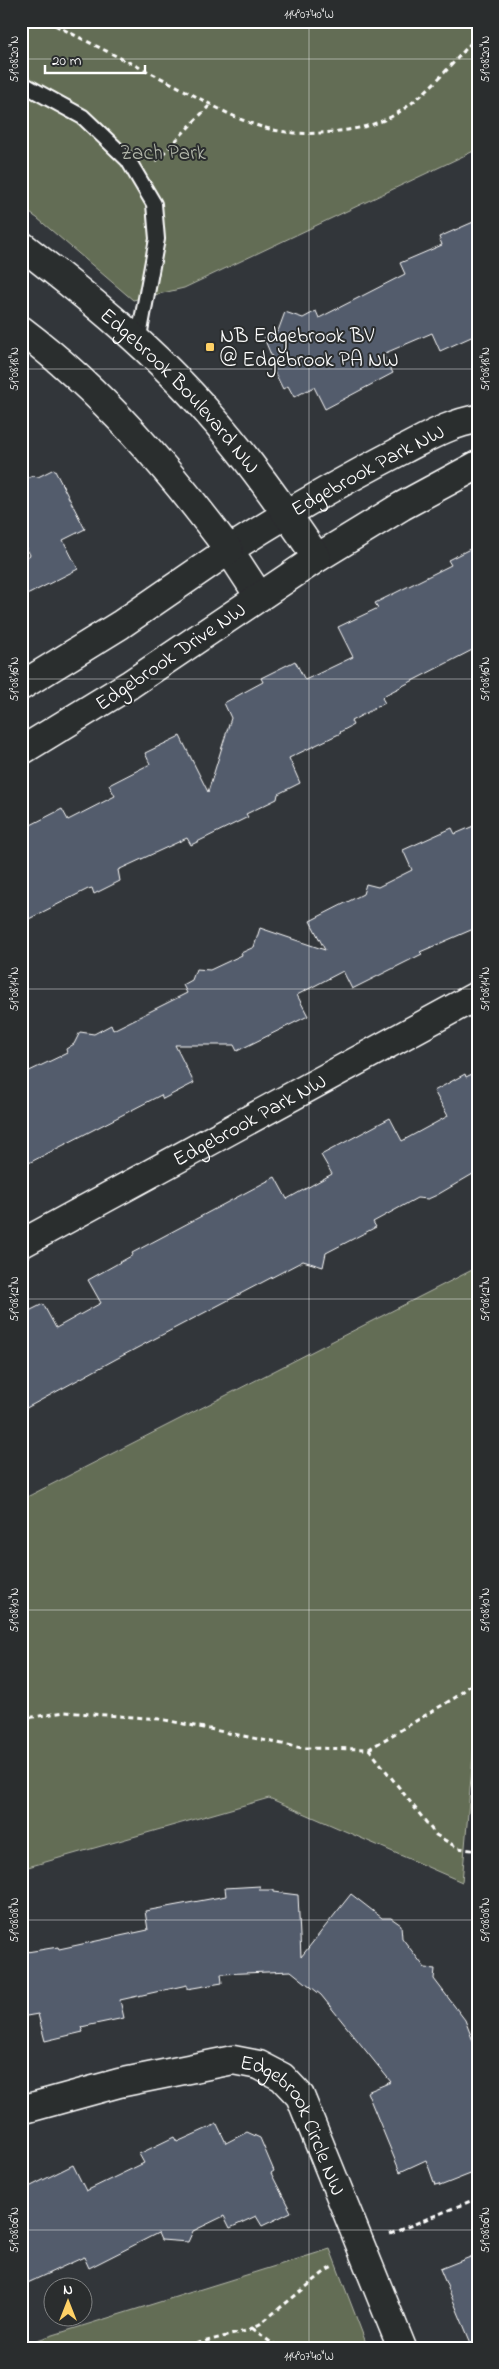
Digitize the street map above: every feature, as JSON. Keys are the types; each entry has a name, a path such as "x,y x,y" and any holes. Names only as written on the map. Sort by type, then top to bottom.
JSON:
{"street":[{"name":"Edgebrook Boulevard NW","path":"21,245 73,286 138,342 210,415 286,513 317,558"},
{"path":"21,330 91,391 132,432 190,497 229,550 259,596"},
{"name":"Edgebrook Park NW","path":"229,550 286,513 460,421 478,419"},
{"path":"317,558 402,506 478,465"},
{"path":"21,686 120,625 229,550"},
{"name":"Edgebrook Drive NW","path":"21,751 129,685 317,558"},
{"name":"Edgebrook Park NW","path":"21,1244 478,995"},
{"name":"Edgebrook Circle NW","path":"21,2110 119,2083 233,2060 259,2065 282,2077 300,2096 402,2348"}],"lane":[{"path":"21,83 83,117 128,160 154,204 157,239 138,342"}],"path":[{"path":"47,21 182,89 209,106 262,128 287,134 319,134 363,128 396,114 416,99 478,35"},
{"path":"158,159 209,106"},
{"path":"21,1719 64,1712 160,1719 302,1748 369,1749 456,1697 478,1679"},
{"path":"369,1749 436,1835 458,1848 478,1851"},
{"path":"179,2348 252,2328 260,2324 327,2270 341,2264 360,2248 478,2198"},
{"path":"252,2328 278,2348"}],"green space":[{"name":"Zach Park","path":"21,21 478,21 478,149 184,288 133,300 37,218 21,207"},
{"path":"478,1267 478,1719 476,1720 462,1882 269,1798 21,1869 21,1500"},
{"path":"330,2249 368,2348 21,2348 21,2345 82,2326 92,2326 92,2323"}],"building":[{"path":"478,220 478,334 440,351 432,333 383,354 393,373 325,409 314,387 294,397 288,386 283,389 270,363 274,362 264,338 278,331 285,312 303,318 316,311 319,318 405,274 400,263 442,245 439,237"},
{"path":"54,469 85,529 63,540 78,569 21,598 21,562 30,555 21,537 21,481 33,476 38,477"},
{"path":"478,545 478,647 385,695 382,698 385,703 351,721 353,725 341,733 289,758 300,783 278,794 277,799 246,814 248,817 191,845 187,838 118,870 120,881 94,894 92,888 88,889 21,923 21,830 62,809 68,820 115,796 109,785 150,764 145,753 180,736 208,792 231,718 224,703 263,682 261,678 295,661 305,680 353,657 338,627 378,608 375,603 451,565 448,560"},
{"path":"478,824 478,927 420,952 422,954 352,989 343,971 297,995 308,1016 237,1051 234,1045 175,1045 194,1083 163,1099 161,1095 21,1167 21,1075 67,1053 66,1049 74,1044 80,1032 94,1034 111,1025 113,1030 187,993 183,985 192,980 196,969 210,970 242,955 241,953 254,947 260,928 325,950 310,921 363,894 366,884 378,887 412,870 403,850 452,828 455,834"},
{"path":"478,1071 478,1171 437,1195 428,1199 417,1198 373,1222 376,1227 326,1253 323,1267 303,1261 21,1411 21,1315 43,1304 56,1328 101,1303 88,1280 133,1255 132,1253 275,1177 287,1199 332,1174 321,1155 390,1118 402,1141 448,1116 434,1091 465,1074 466,1077"},
{"path":"260,1886 260,1890 274,1890 274,1892 298,1895 301,1957 351,1894 382,1918 391,1918 401,1925 402,1938 425,1968 435,1969 434,1979 465,2020 478,2054 478,2171 440,2186 439,2184 435,2185 426,2160 400,2172 367,2092 391,2082 321,1995 291,1971 221,1974 222,1983 187,1989 187,1985 120,2000 124,2018 81,2027 83,2032 45,2041 38,2014 21,2017 21,1956 27,1954 27,1952 58,1947 59,1949 148,1930 145,1911 226,1896 225,1888"},
{"path":"217,2124 226,2143 247,2132 260,2138 274,2171 271,2173 291,2212 262,2226 256,2216 230,2228 224,2216 193,2231 188,2242 161,2240 158,2233 89,2268 84,2257 21,2286 21,2191 73,2165 86,2191 144,2163 139,2154 174,2137 177,2142"},
{"path":"478,2254 478,2348 473,2348 440,2269"}],"place":[{"name":"NB Edgebrook BV @ Edgebrook PA NW","path":"210,347"}]}
